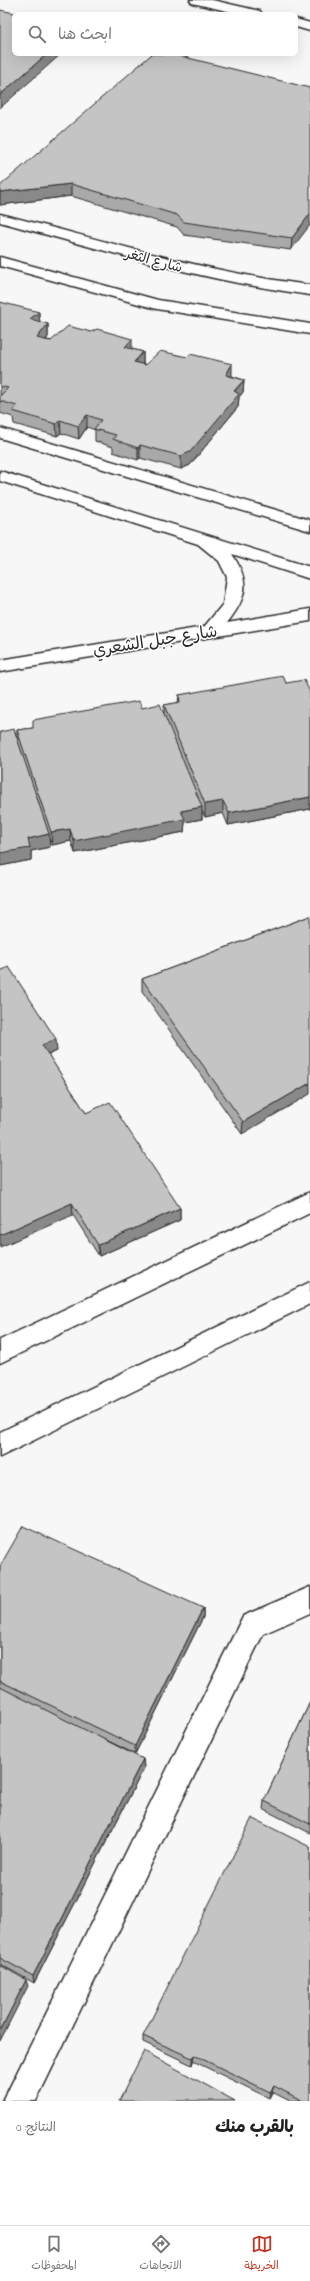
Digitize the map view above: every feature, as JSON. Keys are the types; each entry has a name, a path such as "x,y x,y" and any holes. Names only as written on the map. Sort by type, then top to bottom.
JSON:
{"street":[{"path":"196,0 247,12"},
{"path":"298,24 310,27"},
{"name":"شارع الثغر","path":"0,218 190,270 276,287 310,290"},
{"path":"0,261 157,304 310,329"},
{"path":"0,433 310,526"},
{"path":"0,476 310,573"},
{"path":"199,538 226,558 236,577 232,605 210,631"},
{"name":"شارع جبل الشعري","path":"0,666 310,615"},
{"path":"0,1352 310,1202"},
{"path":"0,1445 310,1292"},
{"path":"19,2101 253,1625 310,1600"}],"building":[{"path":"0,10 12,13 12,56 45,56 0,95"},
{"path":"150,56 180,56 310,88 310,214 292,238 184,222 177,215 71,184 0,192 0,186"},
{"path":"0,302 39,312 30,319 48,324 37,338 51,341 68,326 91,332 97,329 132,339 125,347 143,352 134,362 145,365 160,351 187,357 190,354 232,364 226,375 244,380 234,391 239,394 190,452 181,456 140,445 138,448 113,439 116,435 94,429 101,420 87,415 78,426 60,420 56,424 13,411 17,406 0,401 0,396 8,388 0,386"},
{"path":"283,676 286,683 304,680 310,692 310,797 229,813 223,801 205,804 164,705 180,702 179,695"},
{"path":"139,701 142,708 160,704 202,807 181,811 185,819 74,841 70,829 51,832 17,730 33,728 33,720"},
{"path":"14,729 49,834 28,839 30,848 0,853 0,732"},
{"path":"310,916 310,1083 243,1122 142,979"},
{"path":"9,967 56,1039 42,1045 86,1113 110,1102 180,1208 98,1245 72,1203 0,1235 0,971"},
{"path":"23,1526 203,1608 135,1746 0,1681 0,1566"},
{"path":"0,1687 143,1759 33,1976 0,1958"},
{"path":"310,1702 310,1824 264,1801"},
{"path":"252,1818 310,1847 310,2101 303,2101 274,2086 270,2092 194,2055 192,2058 143,2036"},
{"path":"0,1965 26,1980 0,2031"},
{"path":"144,2051 235,2101 119,2101"}]}
